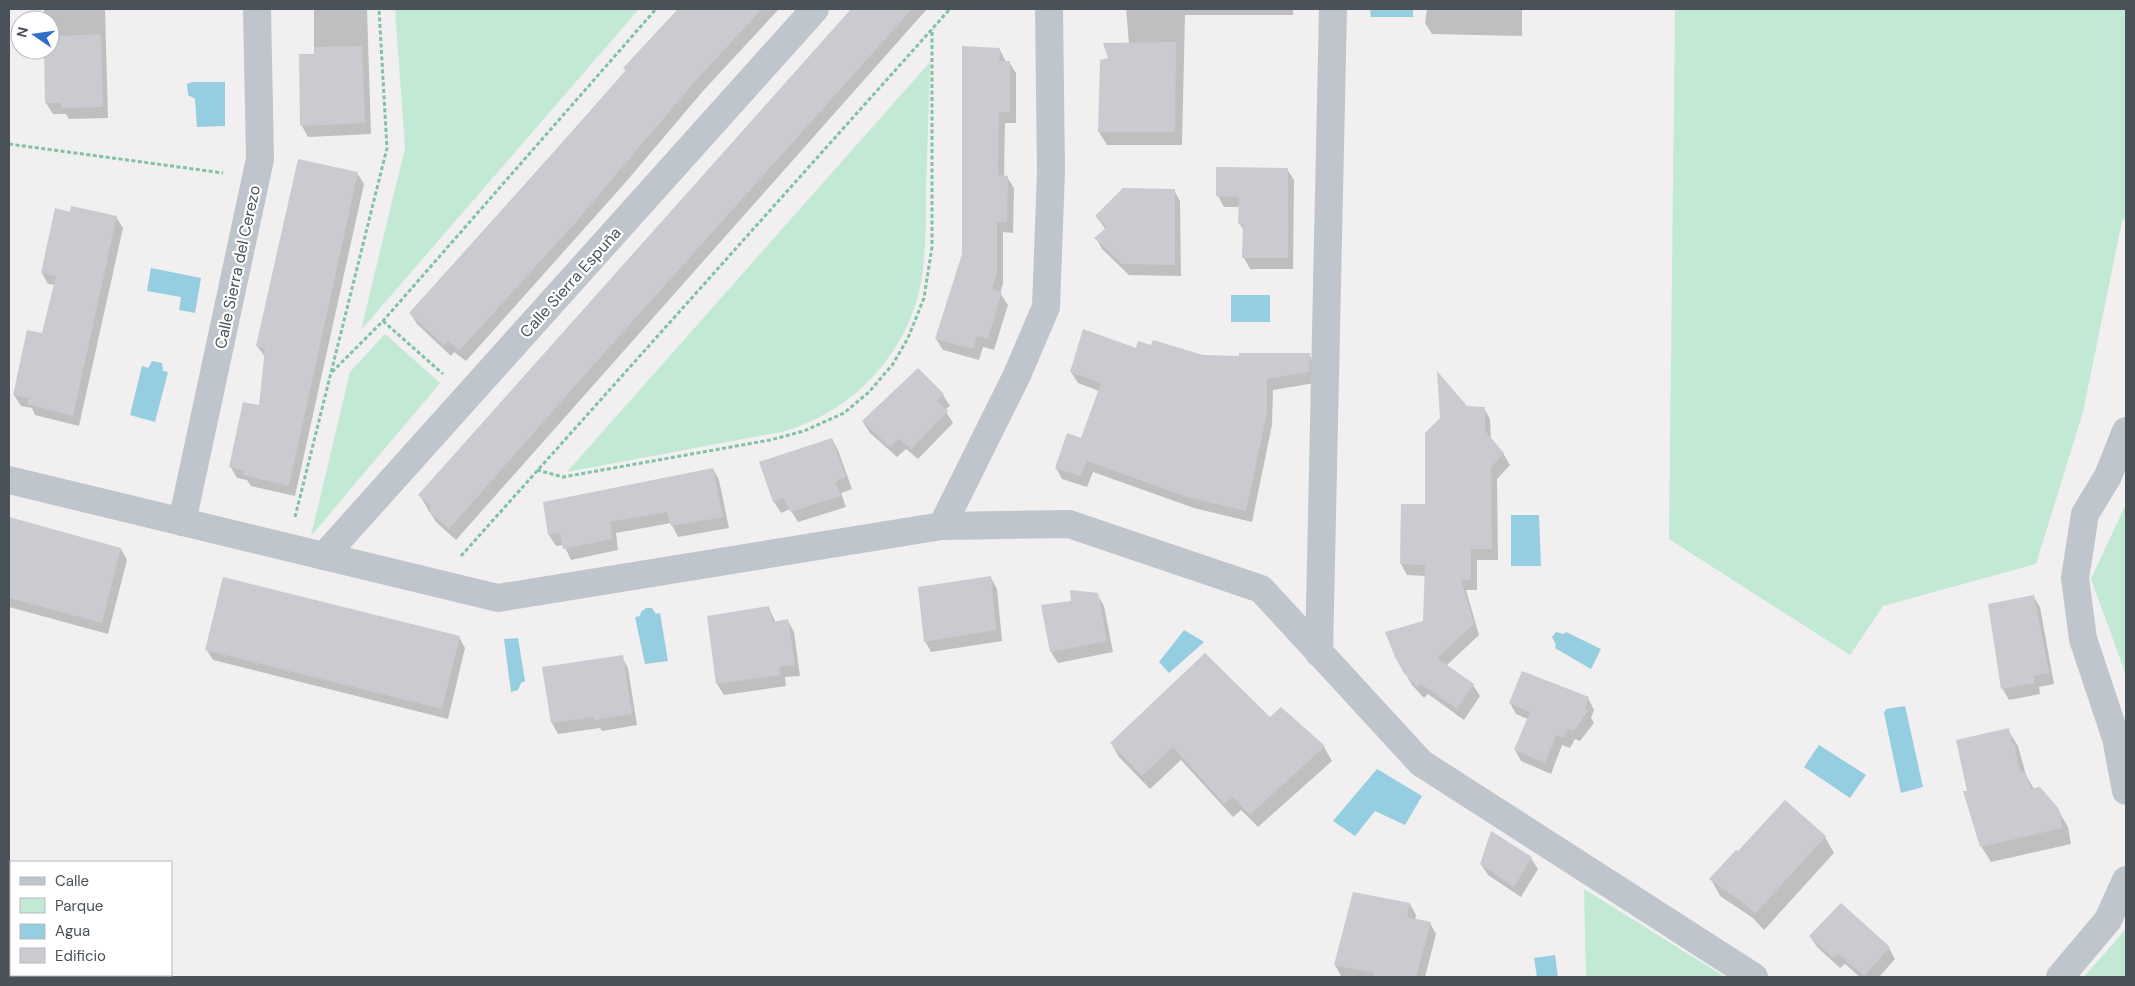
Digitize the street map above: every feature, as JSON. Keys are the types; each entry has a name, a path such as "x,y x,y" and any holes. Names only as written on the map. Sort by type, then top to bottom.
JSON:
{"street":[{"name":"Calle Sierra del Cerezo","path":"182,522 260,159 257,9"},
{"name":"Calle Sierra Espuña","path":"324,556 815,9"},
{"path":"942,526 1017,374 1046,307 1051,171 1049,9"},
{"path":"1320,653 1333,9"},
{"path":"2126,431 2108,476 2085,514 2075,578 2083,639 2116,738 2126,791"},
{"path":"9,480 498,598 942,526 1069,524 1261,589 1421,763 1754,977"},
{"path":"2060,977 2108,920 2126,880"}],"path":[{"path":"288,547 387,148 379,9"},
{"path":"331,373 383,321 656,9"},
{"path":"450,586 455,562 950,9"},
{"path":"537,470 563,477 770,440 804,431 844,413 869,392 893,364 908,338 924,298 932,247 932,28"},
{"path":"9,144 256,178"},
{"path":"383,321 468,396"}],"green space":[{"path":"395,9 639,9 361,330 405,148"},
{"path":"1675,9 2126,9 2126,217 2122,221 2083,412 2036,564 1883,606 1850,655 1669,539"},
{"path":"930,62 925,238 921,283 908,325 885,363 871,379 837,407 814,420 786,431 567,472"},
{"path":"385,334 440,383 311,536 350,372"},
{"path":"2126,504 2126,675 2091,579"},
{"path":"1584,889 1725,977 1586,977"},
{"path":"2126,929 2126,977 2084,977"}],"water":[{"path":"1370,9 1413,9 1413,17 1371,17"},
{"path":"192,82 225,82 225,126 197,127 195,99 188,95 187,84"},
{"path":"151,268 201,278 195,313 179,310 181,297 147,291"},
{"path":"1231,295 1270,295 1270,322 1231,322"},
{"path":"152,361 162,363 163,371 168,372 155,422 130,415 142,366 148,368"},
{"path":"1511,515 1539,515 1541,566 1511,566"},
{"path":"646,608 652,608 656,614 660,613 668,661 645,664 635,617 640,616 641,612"},
{"path":"1184,630 1204,642 1169,673 1159,662"},
{"path":"1556,632 1564,634 1566,632 1601,649 1591,669 1555,648 1556,645 1552,637"},
{"path":"518,638 525,681 521,683 518,690 511,692 504,639"},
{"path":"1905,706 1923,787 1901,793 1884,713 1886,709"},
{"path":"1819,745 1866,775 1850,798 1804,767"},
{"path":"1377,769 1422,796 1405,825 1375,811 1355,836 1333,821"},
{"path":"1555,955 1558,977 1537,977 1534,958"}],"building":[{"path":"678,9 762,9 697,79 575,223 459,351 448,341 444,346 409,313 626,70 623,68"},
{"path":"851,9 912,9 449,529 428,511 431,506 418,495"},
{"path":"101,34 103,107 61,108 61,103 45,103 44,60 60,60 60,36"},
{"path":"1176,42 1175,132 1098,132 1100,60 1108,58 1103,43"},
{"path":"362,46 365,123 300,126 299,54 314,54 314,47"},
{"path":"962,46 1000,48 999,61 1010,61 1010,112 999,112 998,175 1008,176 1007,222 997,222 997,272 992,289 1002,292 988,339 977,336 973,349 935,339 962,254"},
{"path":"298,159 358,172 289,486 243,475 244,470 229,467 243,402 259,405 265,349 256,346"},
{"path":"1216,167 1288,168 1288,258 1242,258 1243,224 1238,224 1239,197 1216,196"},
{"path":"1123,188 1175,189 1175,265 1122,264 1094,238 1107,227 1095,216"},
{"path":"71,206 117,216 73,416 27,404 29,398 13,395 27,330 42,333 56,276 41,273 55,208 70,212"},
{"path":"1083,329 1136,348 1138,341 1151,345 1153,340 1203,355 1239,356 1239,353 1310,353 1309,372 1267,379 1267,413 1246,511 1187,497 1087,461 1080,476 1055,468 1067,433 1081,438 1101,383 1070,372"},
{"path":"918,368 944,394 937,401 948,411 911,449 899,439 890,447 862,421"},
{"path":"1437,371 1467,406 1485,407 1485,431 1504,453 1491,467 1492,549 1471,549 1471,580 1461,580 1474,624 1437,658 1474,684 1457,709 1421,684 1417,687 1404,673 1385,632 1423,621 1425,565 1400,564 1401,504 1425,504 1425,433 1440,418"},
{"path":"832,438 846,477 835,482 841,496 790,512 784,498 773,502 759,462"},
{"path":"713,468 723,517 671,526 667,512 610,522 612,539 563,549 560,533 548,535 543,502"},
{"path":"9,517 121,548 102,623 9,598"},
{"path":"991,576 996,630 924,642 918,587"},
{"path":"223,577 460,636 442,709 205,650"},
{"path":"1070,590 1098,593 1107,641 1050,652 1041,605 1071,601"},
{"path":"2034,595 2049,673 2034,676 2035,683 2001,689 1988,604"},
{"path":"769,606 773,622 788,619 795,665 779,667 781,675 716,684 707,616"},
{"path":"1205,653 1270,717 1281,707 1325,746 1250,815 1233,797 1224,804 1173,747 1142,776 1110,743"},
{"path":"623,655 632,714 594,720 594,717 551,723 542,667"},
{"path":"1522,671 1589,697 1585,708 1588,711 1574,731 1568,729 1564,738 1556,735 1545,763 1514,750 1530,712 1509,703"},
{"path":"2009,728 2020,772 2025,771 2031,789 2040,787 2059,809 2063,828 1980,847 1963,791 1967,791 1956,740"},
{"path":"1785,800 1826,836 1754,915 1754,912 1742,902 1709,879"},
{"path":"1491,831 1532,857 1514,887 1480,864"},
{"path":"1353,892 1410,903 1407,917 1431,922 1416,977 1374,977 1373,973 1334,965"},
{"path":"1841,903 1890,947 1864,976 1838,954 1833,958 1809,936"}]}
